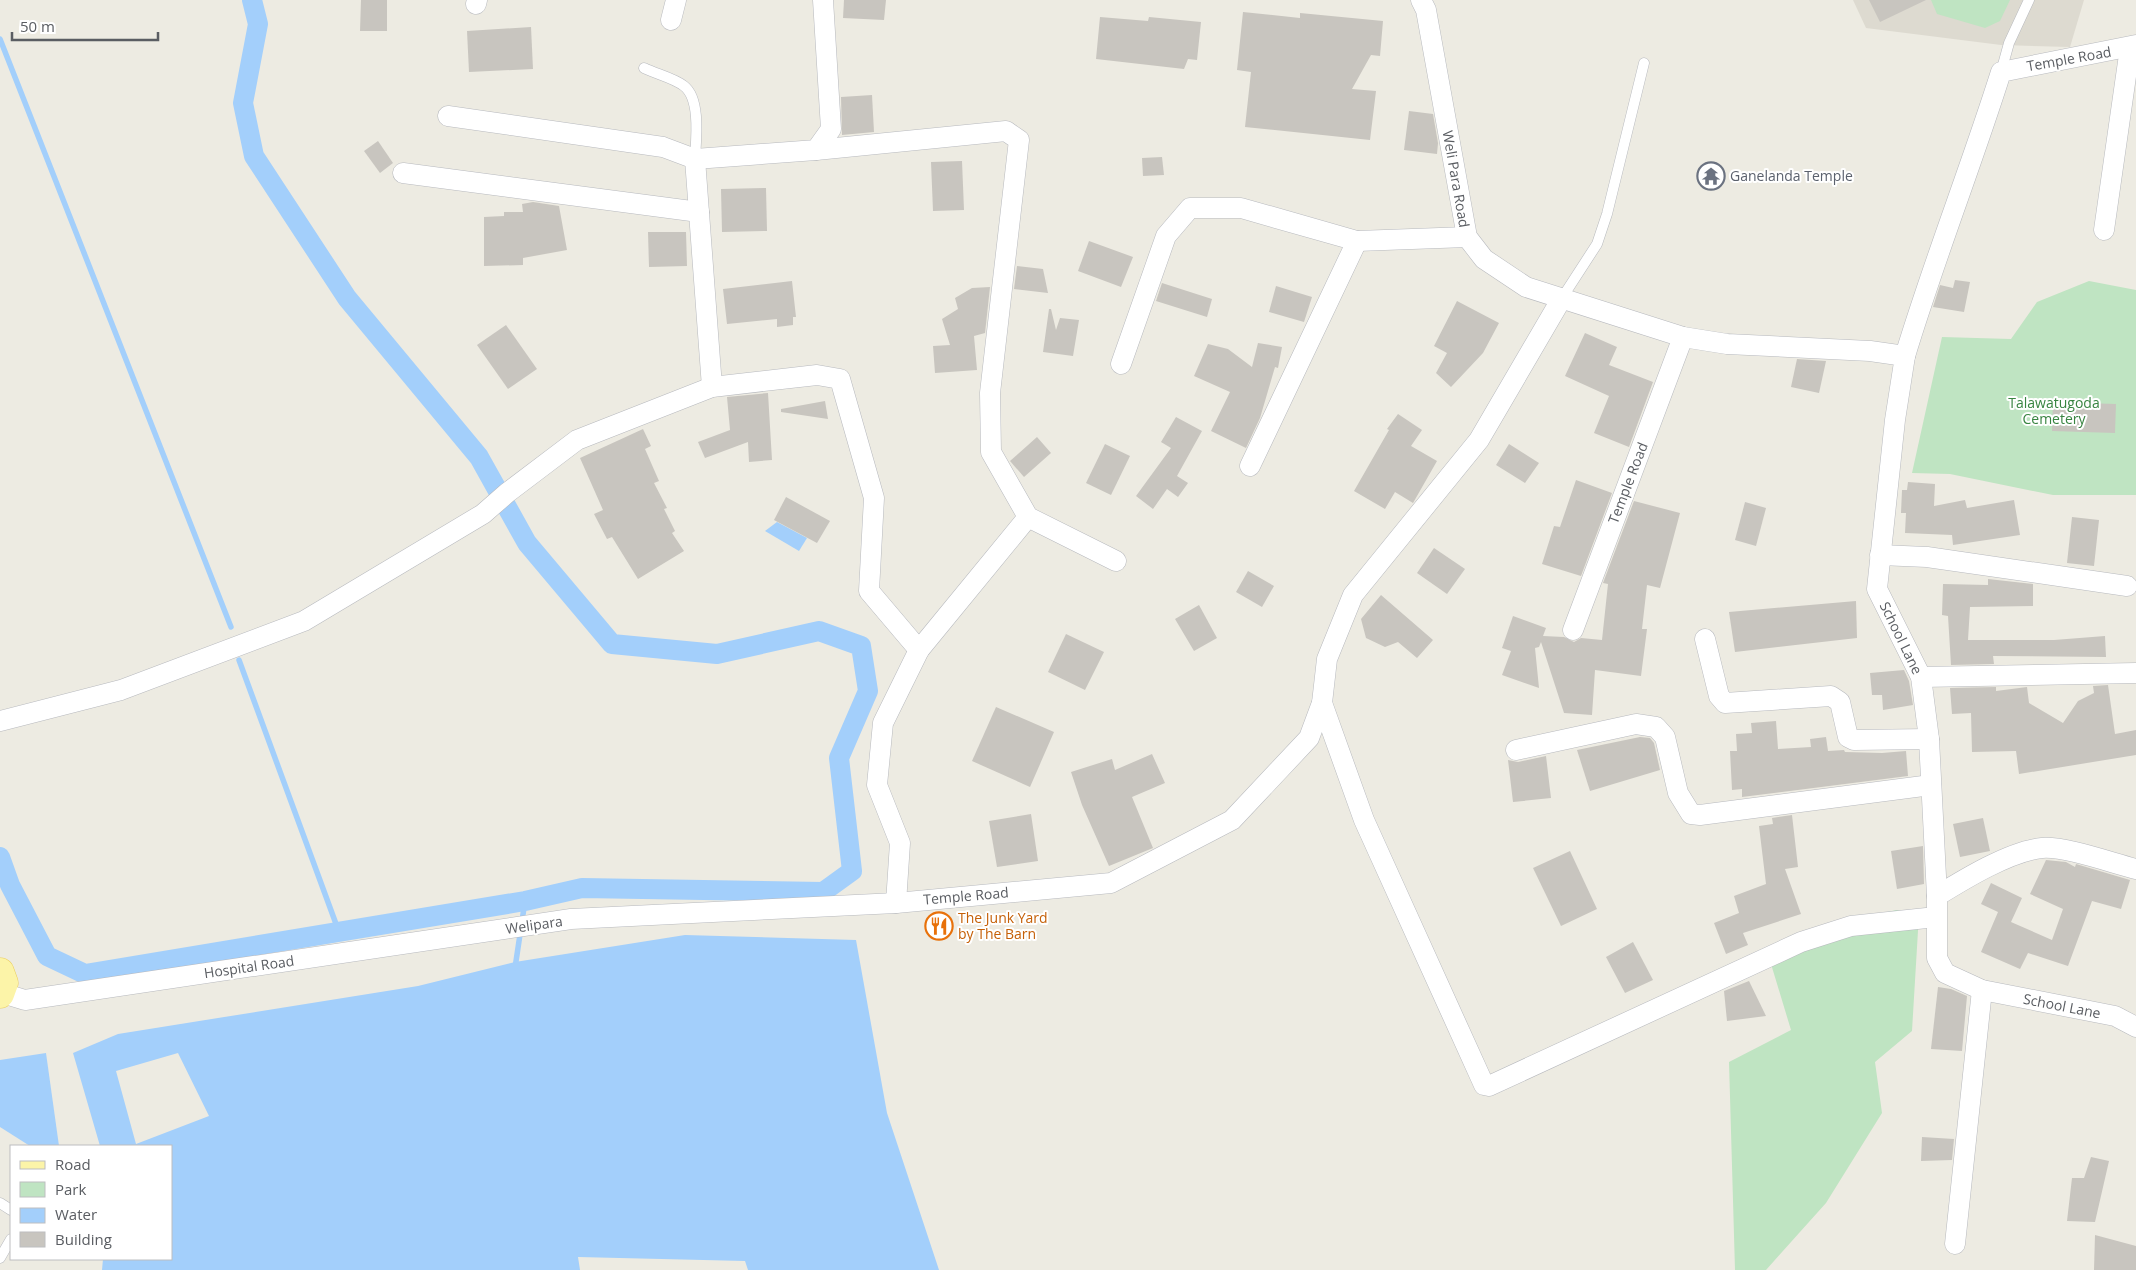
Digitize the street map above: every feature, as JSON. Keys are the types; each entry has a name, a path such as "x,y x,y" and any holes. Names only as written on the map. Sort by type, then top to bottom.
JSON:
{"street":[{"path":"671,20 676,0"},
{"path":"816,150 831,129 823,0"},
{"name":"Weli Para Road","path":"1422,0 1426,10 1467,237 1484,259 1526,287 1683,337"},
{"path":"2104,230 2133,47"},
{"name":"Temple Road","path":"2001,72 2133,47"},
{"name":"School Lane","path":"2001,72 1970,170 1928,282 1905,356 1895,420 1877,589 1921,677 1929,739 1937,958 1945,973 1982,990 2115,1016 2136,1027"},
{"path":"448,116 664,147 695,159 816,150 1006,131 1019,140 990,393 991,452 1028,517 1116,561"},
{"path":"695,159 712,387"},
{"path":"403,173 699,212"},
{"path":"1121,364 1166,236 1190,208 1241,208 1357,241 1467,237"},
{"path":"1250,466 1357,241"},
{"path":"1562,298 1479,440 1353,594 1327,659 1322,702 1364,820 1484,1085 1489,1086 1801,942 1851,926 1936,917"},
{"path":"1683,337 1727,344 1870,351 1905,356"},
{"name":"Temple Road","path":"1573,630 1683,337"},
{"path":"0,721 121,690 304,621 483,514 507,493 577,440 712,387 817,375 840,379 874,498 869,591 920,650"},
{"path":"896,903 900,843 877,785 883,723 920,650 1028,517"},
{"path":"1880,555 1927,557 2127,586"},
{"path":"1705,639 1719,696 1725,702 1831,696 1840,702 1848,736 1854,740 1929,739"},
{"path":"1921,677 2136,672"},
{"name":"Temple Road","path":"571,920 896,903 1111,884 1232,820 1309,738 1322,702"},
{"path":"1516,750 1636,724 1656,726 1665,737 1678,793 1691,814 1700,815 1931,785"},
{"path":"1936,896 1968,877 2012,856 2042,848 2070,852 2136,869"},
{"name":"Welipara","path":"497,930 571,920"},
{"name":"Hospital Road","path":"1,986 25,1000 497,930"},
{"path":"1955,1244 1982,990"}],"lane":[{"path":"2001,72 2009,43 2028,0"},
{"path":"1562,298 1596,244 1607,214 1644,63"},
{"path":"644,68 685,86 691,96 697,116 695,159"},
{"path":"0,1258 10,1241"}],"shaded area":[{"path":"1853,0 2084,0 2070,47 2001,45 1866,28"}],"green space":[{"path":"1931,0 2010,0 2000,21 1985,28 1937,14"},
{"name":"Talawatugoda Cemetery","path":"2089,281 2136,290 2136,495 2053,495 1950,474 1912,473 1942,337 2011,339 2037,302"},
{"path":"1896,910 1919,914 1912,1031 1875,1062 1882,1113 1826,1203 1766,1270 1735,1270 1729,1062 1791,1030 1768,954 1855,920"}],"water":[{"path":"777,522 807,538 799,551 765,531"},
{"path":"685,935 856,940 887,1113 939,1270 748,1270 745,1261 578,1257 580,1270 102,1270 103,1260 172,1260 172,1145 100,1145 73,1053 118,1034 418,986 515,962","holes":["178,1053 209,1116 136,1144 116,1071"]},
{"path":"46,1053 59,1145 28,1145 0,1127 0,1060"}],"building":[{"path":"361,0 387,0 387,31 360,31"},
{"path":"844,0 886,0 884,20 843,18"},
{"path":"1869,0 1926,0 1880,22"},
{"path":"1243,12 1300,18 1300,13 1383,21 1380,56 1371,55 1352,89 1376,91 1370,140 1245,127 1251,72 1237,70"},
{"path":"1100,17 1148,21 1149,17 1201,22 1197,60 1188,59 1184,69 1096,59"},
{"path":"531,27 533,69 469,72 467,31"},
{"path":"872,95 874,132 842,135 841,97"},
{"path":"1409,111 1433,114 1438,143 1437,154 1404,150"},
{"path":"378,141 393,163 380,173 364,151"},
{"path":"1162,157 1164,175 1143,176 1142,158"},
{"path":"962,161 964,210 933,211 931,162"},
{"path":"766,188 767,231 722,232 721,189"},
{"path":"533,202 559,206 567,250 523,258 523,265 484,266 484,217 504,216 504,212 523,212 522,204"},
{"path":"648,232 686,232 687,266 649,267"},
{"path":"1089,241 1133,257 1121,287 1078,271"},
{"path":"1017,266 1043,269 1048,293 1014,289"},
{"path":"1955,280 1970,282 1964,312 1933,307 1940,285 1953,288"},
{"path":"792,281 796,317 793,317 793,325 777,327 777,319 727,324 723,289"},
{"path":"1162,283 1212,299 1207,317 1156,301"},
{"path":"1276,286 1312,297 1304,322 1269,312"},
{"path":"990,287 985,333 974,336 977,370 935,373 933,346 950,345 942,319 958,309 955,298 972,288"},
{"path":"1457,301 1499,323 1483,353 1451,387 1436,373 1447,353 1434,346"},
{"path":"1049,309 1051,309 1056,330 1060,318 1079,320 1073,356 1043,352"},
{"path":"506,325 537,369 508,389 477,345"},
{"path":"1585,333 1617,347 1609,365 1653,382 1629,447 1594,433 1609,396 1565,376"},
{"path":"1258,343 1282,347 1278,368 1275,367 1260,418 1246,448 1211,431 1230,392 1194,376 1208,344 1228,349 1252,367"},
{"path":"1797,359 1826,361 1819,393 1791,387"},
{"path":"768,393 772,460 749,462 748,442 705,458 698,442 730,430 727,397"},
{"path":"825,401 828,419 781,412 781,409"},
{"path":"2053,402 2116,404 2115,433 2052,431"},
{"path":"1398,414 1422,430 1411,446 1437,461 1413,503 1395,492 1385,509 1354,491 1389,430 1387,429"},
{"path":"1176,417 1202,431 1177,476 1188,483 1178,497 1167,489 1153,509 1136,496 1171,448 1161,442"},
{"path":"643,429 651,446 645,449 659,481 654,483 667,508 664,509 675,531 672,533 684,551 638,579 612,537 607,539 594,514 603,510 580,458"},
{"path":"1037,437 1051,453 1024,477 1010,461"},
{"path":"1105,444 1130,456 1111,495 1086,483"},
{"path":"1509,444 1539,463 1525,483 1496,465"},
{"path":"1576,480 1612,493 1581,576 1542,564 1554,526 1560,527"},
{"path":"1908,482 1935,484 1934,506 1965,500 1967,508 2014,500 2020,535 1953,545 1952,535 1905,533 1906,513 1901,513 1902,490 1907,490"},
{"path":"786,497 830,521 817,543 774,520"},
{"path":"1634,501 1680,513 1660,588 1647,585 1642,629 1647,629 1641,676 1595,670 1592,715 1564,713 1541,642 1539,647 1535,648 1539,688 1502,675 1511,651 1502,648 1513,616 1546,628 1543,636 1564,637 1574,642 1581,638 1602,640 1608,584 1603,583"},
{"path":"1745,502 1766,508 1756,546 1735,540"},
{"path":"2072,517 2099,520 2094,566 2067,563"},
{"path":"1434,548 1465,569 1447,594 1417,573"},
{"path":"1248,571 1274,586 1262,607 1236,592"},
{"path":"1988,579 2033,584 2033,606 1970,607 1968,640 2054,640 2105,636 2106,657 1993,656 1994,664 1951,665 1948,616 1942,615 1943,584 1988,585"},
{"path":"1381,595 1433,640 1417,658 1398,642 1385,647 1366,638 1361,619"},
{"path":"1856,601 1857,638 1735,652 1729,612"},
{"path":"1199,605 1217,638 1194,651 1175,619"},
{"path":"1066,634 1104,652 1085,690 1048,672"},
{"path":"1904,670 1909,681 1913,705 1883,710 1882,695 1872,695 1870,673"},
{"path":"2108,685 2115,734 2136,730 2136,755 2019,774 2016,751 1972,752 1971,713 1952,714 1950,688 1996,687 1996,691 2027,687 2029,703 2063,723 2078,701 2094,693 2093,686"},
{"path":"996,707 1054,732 1030,787 972,761"},
{"path":"1776,721 1778,749 1811,747 1810,739 1826,737 1828,751 1844,750 1845,752 1882,753 1906,751 1908,776 1742,797 1742,789 1732,790 1730,751 1737,751 1736,734 1752,733 1751,723"},
{"path":"1640,737 1650,738 1654,743 1660,770 1590,791 1577,750"},
{"path":"1152,754 1165,783 1132,797 1153,848 1109,866 1082,805 1071,772 1112,759 1115,770"},
{"path":"1546,756 1551,798 1513,802 1508,760 1518,762"},
{"path":"1031,814 1038,861 997,867 989,821"},
{"path":"1792,815 1798,867 1785,869 1801,914 1743,933 1748,945 1726,954 1714,923 1739,913 1734,896 1766,884 1759,826 1773,824 1772,818"},
{"path":"1983,818 1990,851 1960,857 1953,824"},
{"path":"1923,846 1924,884 1897,889 1891,851"},
{"path":"1570,851 1597,909 1561,926 1533,868"},
{"path":"2046,860 2066,862 2075,867 2076,864 2130,880 2121,909 2092,901 2068,966 2028,953 2020,969 1981,952 1998,912 1981,904 1991,883 2022,898 2011,922 2052,940 2063,909 2030,894"},
{"path":"1633,942 1653,980 1625,993 1606,957"},
{"path":"1749,981 1766,1016 1727,1021 1724,991"},
{"path":"1938,987 1951,989 1967,996 1962,1051 1931,1049"},
{"path":"1922,1137 1954,1139 1952,1160 1921,1161"},
{"path":"2091,1157 2109,1161 2095,1222 2067,1221 2072,1178 2084,1178"},
{"path":"2095,1235 2136,1246 2136,1270 2094,1270"}],"waterway":[{"path":"0,857 10,885 47,956 85,974 525,901 582,888 823,892 852,871 839,758 868,691 861,646 819,631 717,654 612,644 527,543 479,457 347,298 254,156 243,103 258,24 252,0"},
{"path":"0,39 231,627"},
{"path":"239,660 339,932"},
{"path":"515,968 525,901"}],"place":[{"name":"Ganelanda Temple","path":"1711,176"},
{"name":"The Junk Yard by The Barn","path":"939,926"}]}
